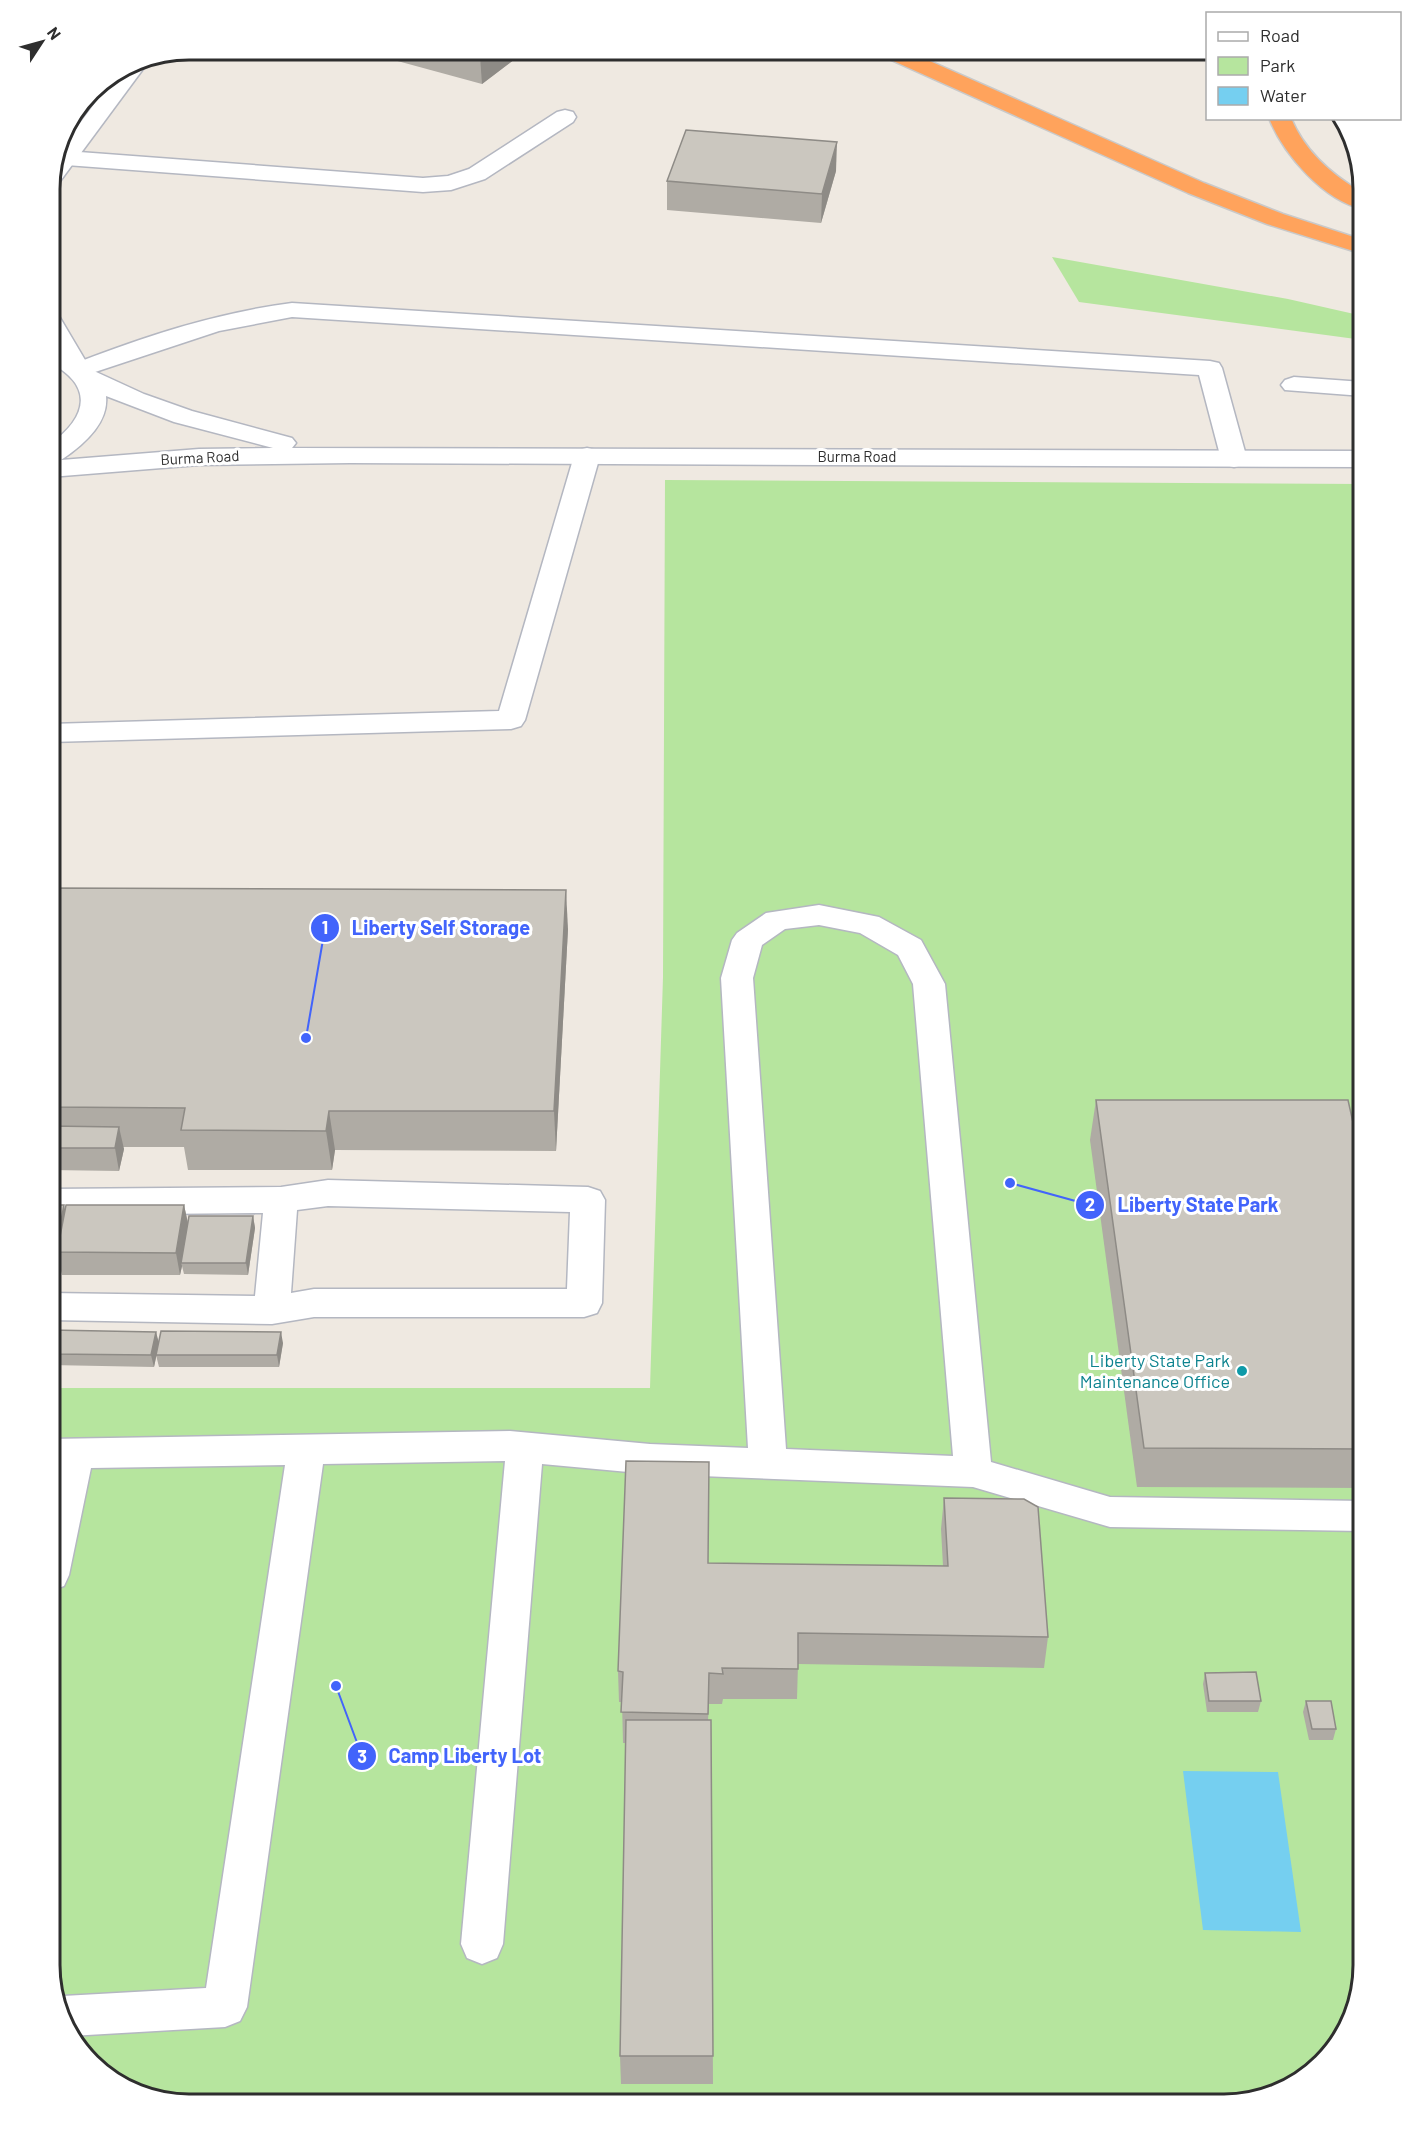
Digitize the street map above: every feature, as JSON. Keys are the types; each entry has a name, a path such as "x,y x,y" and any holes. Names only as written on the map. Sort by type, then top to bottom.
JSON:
{"highway":[{"path":"910,60 1196,188 1284,222 1353,244"},
{"path":"1281,120 1292,143 1307,160 1327,178 1353,195"}],"street":[{"path":"63,162 126,77"},
{"path":"66,158 423,185 451,183 477,174 565,117"},
{"path":"81,371 141,347 221,322 262,313 292,310 1210,368 1234,459"},
{"path":"60,337 95,399 93,413 85,428 71,443 60,450"},
{"name":"Burma Road","path":"60,359 146,405 186,419 286,444 350,455"},
{"path":"1294,385 1353,388"},
{"name":"Burma Road","path":"60,468 199,458 350,455 1353,459"},
{"path":"60,733 511,720 587,456"},
{"path":"768,1464 736,978 747,940 777,920 819,915 868,924 910,948 928,984 973,1472"},
{"path":"60,1202 281,1200 328,1193 588,1200 584,1304 314,1303 272,1310 60,1307"},
{"path":"272,1310 281,1200"},
{"path":"482,1944 525,1447"},
{"path":"60,1474 62,1454 525,1447 651,1459 973,1472 1110,1512 1353,1516"},
{"path":"71,2016 225,2007 306,1449"}],"green space":[{"path":"1052,257 1288,299 1353,314 1353,339 1079,302"},
{"path":"665,480 1353,484 1353,1965 1349,1998 1336,2029 1315,2056 1288,2077 1257,2090 1224,2094 181,2094 148,2087 117,2072 98,2056 77,2029 64,1998 60,1965 60,1388 650,1388 663,977"}],"water":[{"path":"1183,1771 1278,1772 1301,1932 1203,1930"}],"building":[{"path":"686,130 837,142 822,194 667,181"},
{"path":"60,888 566,890 554,1111 329,1111 326,1131 181,1130 185,1108 60,1107"},
{"name":"Liberty State Park Maintenance Office","path":"1096,1100 1348,1100 1353,1122 1353,1449 1144,1448"},
{"path":"60,1126 119,1127 115,1148 60,1148"},
{"path":"60,1205 64,1205 60,1226"},
{"path":"66,1205 184,1205 176,1253 60,1252 60,1236"},
{"path":"189,1216 253,1216 246,1263 181,1263"},
{"path":"60,1330 156,1332 151,1355 60,1354"},
{"path":"161,1331 281,1332 277,1355 156,1355"},
{"path":"626,1461 709,1462 708,1563 948,1566 944,1498 1024,1499 1038,1507 1048,1637 798,1633 798,1669 722,1668 723,1674 709,1673 708,1714 621,1712 623,1672 618,1671"},
{"path":"1256,1672 1261,1701 1209,1701 1205,1673"},
{"path":"1306,1701 1331,1701 1336,1729 1312,1729"},
{"path":"626,1720 711,1720 713,2056 620,2056"}],"place":[{"name":"Liberty Self Storage","path":"306,1038"},
{"name":"Liberty State Park","path":"1010,1183"},
{"name":"Liberty State Park Maintenance Office","path":"1242,1371"},
{"name":"Camp Liberty Lot","path":"336,1686"}]}
